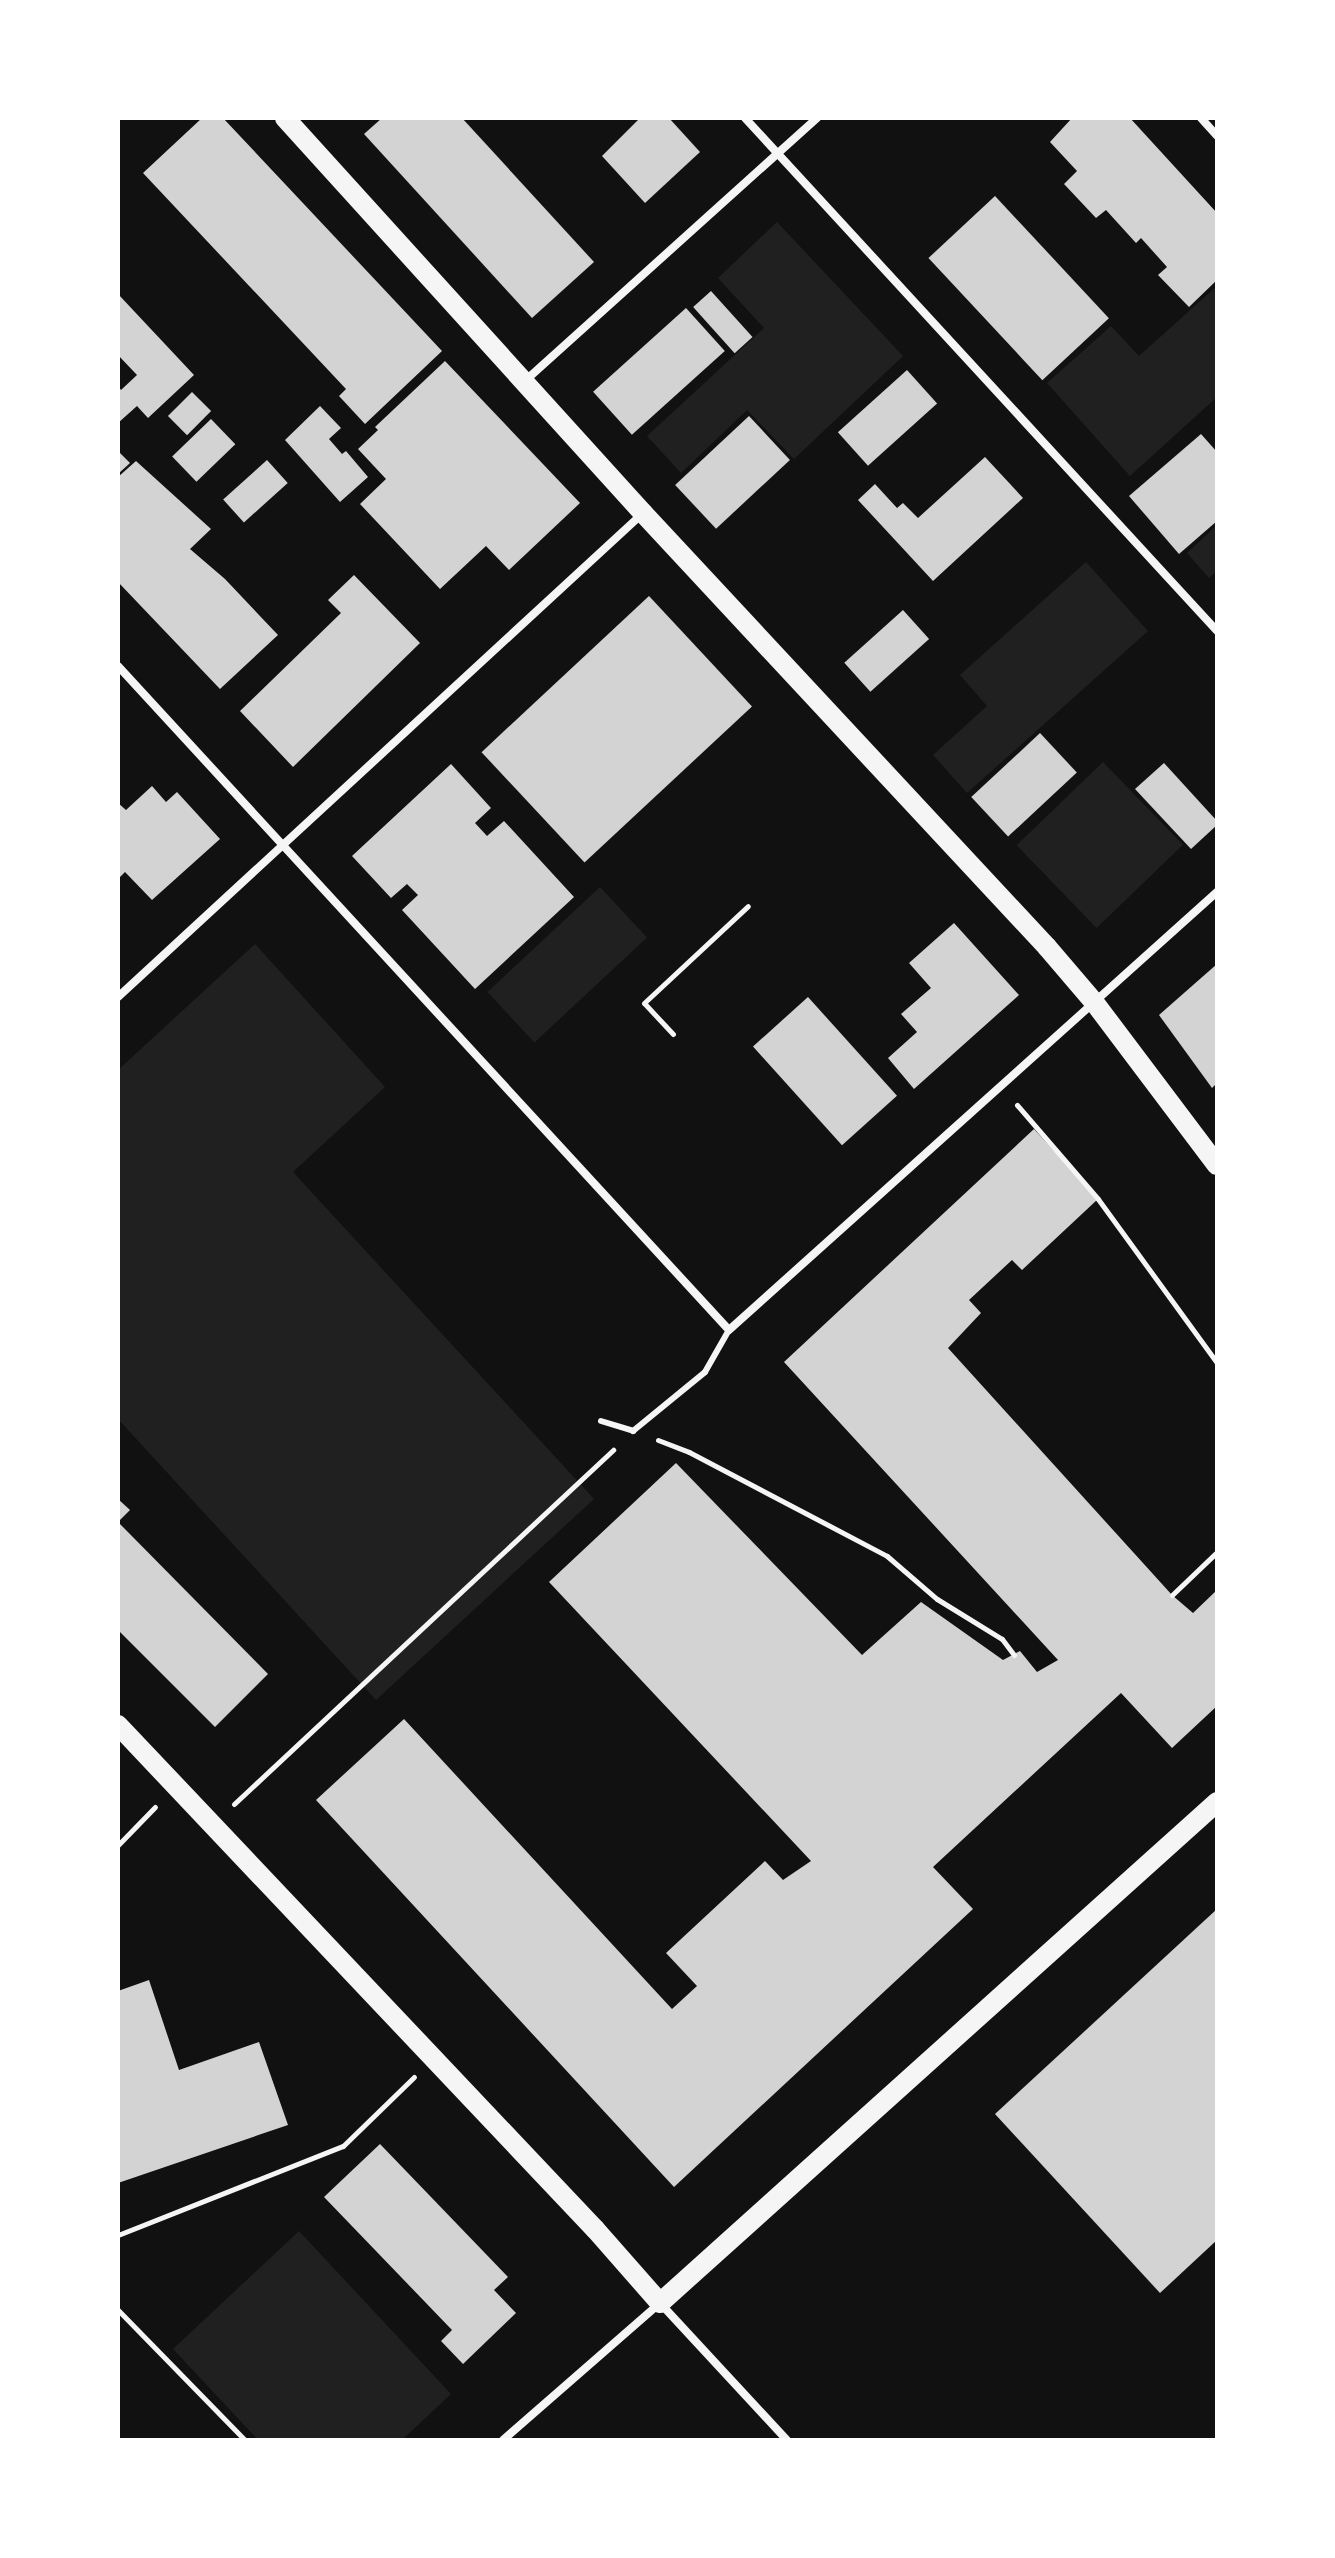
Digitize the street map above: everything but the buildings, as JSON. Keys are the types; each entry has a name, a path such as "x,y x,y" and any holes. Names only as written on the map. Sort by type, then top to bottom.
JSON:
{"main road":[{"path":"285,118 643,513 1094,1002 1217,1165"},
{"path":"118,1725 595,2229 660,2303 1217,1802"}],"street":[{"path":"745,118 1217,631"},
{"path":"525,381 817,118"},
{"path":"1201,118 1217,136"},
{"path":"118,997 643,513"},
{"path":"118,666 729,1330 1217,892"},
{"path":"503,2440 660,2303 787,2440"}],"lane":[{"path":"601,1421 633,1431 705,1372 729,1330"}],"path":[{"path":"673,1034 644,1003 748,906"},
{"path":"1001,1086 1098,1199 1217,1363"},
{"path":"211,1825 633,1431 689,1452 887,1556 937,1599 1002,1639 1014,1655"},
{"path":"1172,1595 1217,1552"},
{"path":"118,1845 175,1786"},
{"path":"118,2235 343,2146 432,2060"},
{"path":"118,2310 245,2440"}],"shaded area":[{"path":"777,222 903,356 794,459 747,410 681,473 647,436 764,328 718,278"},
{"path":"1217,286 1217,397 1130,476 1047,383 1111,326 1139,356"},
{"path":"1217,525 1217,571 1209,578 1187,553"},
{"path":"1086,562 1148,631 967,793 933,755 987,706 960,675"},
{"path":"1103,762 1183,845 1097,928 1017,845"},
{"path":"600,887 647,937 534,1042 487,992"},
{"path":"255,944 385,1087 293,1172 594,1499 376,1700 118,1419 118,1070"},
{"path":"299,2231 451,2394 402,2440 258,2440 173,2349"}]}
